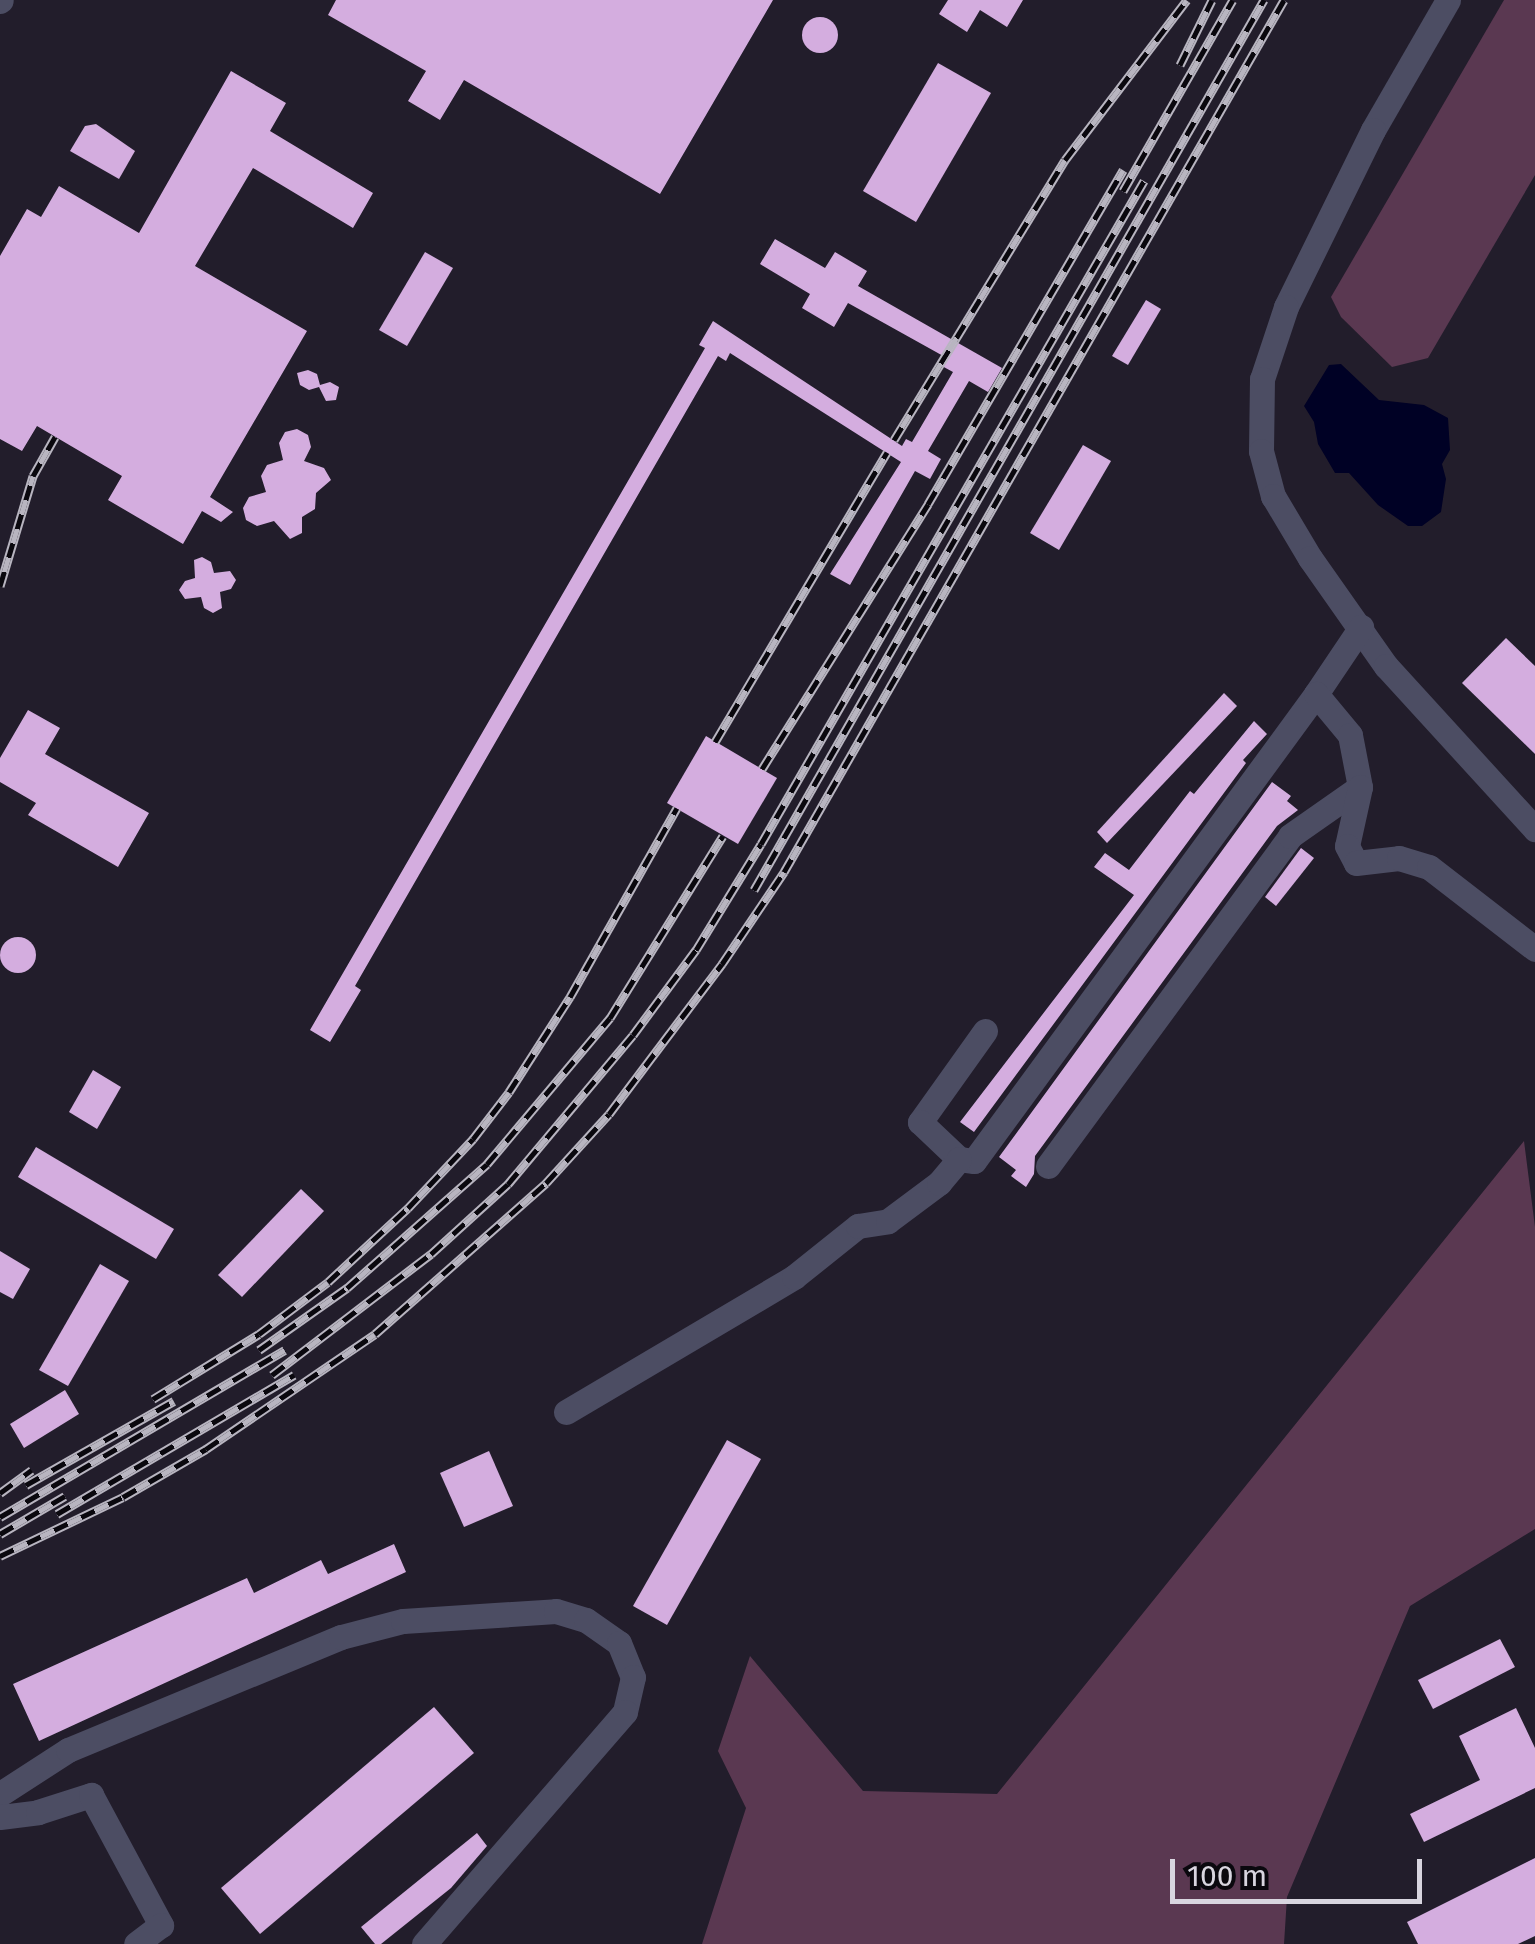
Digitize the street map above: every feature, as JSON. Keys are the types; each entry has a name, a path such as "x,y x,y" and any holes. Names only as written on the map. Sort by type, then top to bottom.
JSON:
{"street":[{"path":"1448,0 1320,236 1286,307 1262,379 1262,451 1274,496 1310,558 1411,694 1535,828"},
{"path":"985,1031 920,1122 959,1159 974,1162 1361,627"},
{"path":"1316,694 1350,735 1360,787 1347,846 1356,863 1400,858 1429,868 1535,949"},
{"path":"1048,1166 1290,836 1360,787"},
{"path":"566,1412 794,1277 858,1226 888,1221 938,1183 959,1159"},
{"path":"0,1794 68,1750 342,1637 422,1620 556,1611 586,1620 619,1643 633,1677 625,1712 424,1944"},
{"path":"0,1817 38,1812 91,1795 161,1925 136,1944"}],"shaded area":[{"path":"1504,0 1535,0 1535,175 1428,358 1392,367 1341,317 1331,297"},
{"path":"1524,1141 1535,1227 1535,1529 1410,1606 1287,1897 1284,1944 702,1944 746,1808 718,1751 750,1656 863,1791 997,1794"}],"water":[{"path":"1341,364 1379,400 1424,405 1448,418 1450,450 1442,464 1446,479 1441,512 1422,526 1408,526 1378,505 1349,473 1335,473 1318,444 1314,422 1304,406 1329,365"}],"building":[{"path":"336,0 773,0 660,194 464,80 440,120 408,101 426,71 328,15"},
{"path":"948,0 1023,0 1007,27 980,10 967,32 939,14"},
{"path":"820,17 833,22 838,35 833,48 820,53 807,48 802,35 807,22"},
{"path":"938,63 991,93 916,222 863,191"},
{"path":"231,71 286,103 270,131 373,193 353,228 253,168 195,266 307,331 210,497 233,512 221,522 202,511 183,544 108,500 122,476 37,426 22,451 0,439 0,256 27,209 41,217 59,186 139,233"},
{"path":"96,124 135,151 119,179 70,151 85,126"},
{"path":"775,239 825,268 835,252 867,271 858,286 1002,368 988,392 969,381 928,451 941,459 930,479 915,471 850,585 830,574 901,462 730,353 726,361 718,356 355,986 361,990 330,1042 310,1030 705,348 699,345 713,321 902,446 906,439 912,442 953,372 940,365 945,357 848,303 834,327 802,308 810,294 760,264"},
{"path":"425,252 453,268 407,346 379,330"},
{"path":"1146,300 1161,309 1128,365 1112,356"},
{"path":"308,370 317,374 320,385 330,382 339,387 336,400 326,401 319,387 309,390 300,385 297,373"},
{"path":"297,429 308,435 311,447 304,461 324,468 331,480 316,493 315,509 302,517 302,533 290,539 274,521 257,526 246,520 243,508 249,497 266,492 261,476 267,465 283,460 279,443 285,432"},
{"path":"1083,445 1111,461 1059,550 1030,533"},
{"path":"202,557 211,562 214,573 230,571 236,580 231,589 220,592 222,608 213,613 204,608 201,597 185,599 179,590 185,581 195,578 194,560"},
{"path":"1506,638 1535,666 1535,754 1462,683"},
{"path":"1224,693 1237,706 1107,843 1097,832"},
{"path":"28,710 60,728 45,754 149,813 118,867 28,815 36,803 0,782 0,758"},
{"path":"1254,721 1267,734 1243,760 1246,763 974,1132 960,1122 1134,895 1094,867 1105,853 1129,870 1190,791 1194,794"},
{"path":"706,736 777,778 738,844 667,803"},
{"path":"1272,782 1291,796 1287,801 1298,810 1277,826 1035,1156 1034,1174 1026,1187 1011,1176 1016,1170 999,1157"},
{"path":"1301,848 1314,858 1276,906 1265,897"},
{"path":"18,937 31,942 36,955 31,968 18,973 5,968 0,955 5,942"},
{"path":"93,1070 121,1087 97,1129 69,1112"},
{"path":"36,1147 174,1229 156,1259 18,1177"},
{"path":"301,1189 324,1211 242,1297 218,1275"},
{"path":"0,1251 30,1269 13,1299 0,1292"},
{"path":"100,1264 129,1281 68,1386 39,1370"},
{"path":"65,1390 79,1414 24,1448 10,1424"},
{"path":"727,1440 761,1459 667,1625 633,1606"},
{"path":"489,1451 513,1506 464,1527 440,1473"},
{"path":"394,1544 406,1572 39,1741 13,1684 247,1578 254,1593 321,1560 328,1574"},
{"path":"1500,1639 1515,1667 1433,1709 1418,1680"},
{"path":"434,1707 474,1753 260,1934 221,1888"},
{"path":"1516,1708 1535,1748 1535,1788 1424,1842 1410,1814 1480,1780 1459,1736"},
{"path":"477,1833 487,1846 451,1888 381,1944 375,1944 361,1927"},
{"path":"1535,1858 1535,1936 1518,1944 1418,1944 1407,1922"}],"railway":[{"path":"894,440 1065,160 1187,0"},
{"path":"1180,65 1212,0"},
{"path":"1123,191 1233,0"},
{"path":"754,890 1264,0"},
{"path":"0,1556 123,1497 206,1449 375,1334 546,1183 609,1114 722,964 784,872 1284,0"},
{"path":"762,769 928,504 1123,170"},
{"path":"272,1375 431,1254 508,1184 633,1035 696,950 1144,181"},
{"path":"0,586 33,476 55,437"},
{"path":"715,742 887,452"},
{"path":"153,1399 259,1334 328,1282 408,1208 473,1139 509,1092 570,997 677,808"},
{"path":"259,1350 347,1288 487,1164 610,1018 723,836"},
{"path":"0,1517 285,1350"},
{"path":"57,1514 294,1375"},
{"path":"26,1485 174,1401"},
{"path":"0,1493 32,1470"},
{"path":"0,1534 65,1496"}]}
